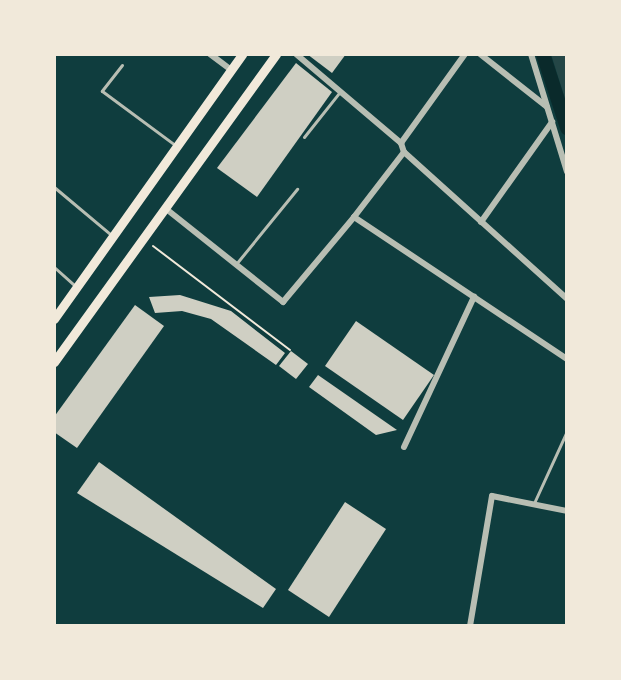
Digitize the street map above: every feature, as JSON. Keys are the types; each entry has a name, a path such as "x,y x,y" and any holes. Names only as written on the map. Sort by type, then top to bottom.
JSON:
{"main road":[{"path":"54,319 242,54"},
{"path":"54,362 276,54"}],"street":[{"path":"210,54 231,70"},
{"path":"296,54 402,143 404,152 567,300"},
{"path":"402,143 465,54"},
{"path":"480,54 547,107"},
{"path":"531,54 567,172"},
{"path":"481,222 552,122"},
{"path":"165,208 283,302 354,217 404,152"},
{"path":"354,217 567,359"},
{"path":"404,447 474,297"},
{"path":"470,626 492,496 567,511"}],"lane":[{"path":"122,65 102,91 176,146"},
{"path":"304,137 340,91"},
{"path":"54,187 113,236"},
{"path":"235,266 297,189"},
{"path":"54,267 76,288"},
{"path":"533,504 567,431"}],"path":[{"path":"143,238 290,350"}],"shaded area":[{"path":"551,54 567,54 567,105"}],"building":[{"path":"307,54 346,54 332,73"},
{"path":"296,63 332,92 257,197 217,168"},
{"path":"180,295 231,311 285,353 276,365 211,319 182,311 155,313 149,297"},
{"path":"135,305 164,326 77,448 54,432 54,417"},
{"path":"356,321 434,375 403,420 325,366"},
{"path":"291,351 308,364 296,379 279,366"},
{"path":"318,375 397,430 376,435 309,387"},
{"path":"99,462 276,589 263,608 77,493"},
{"path":"345,502 386,529 329,617 288,590"}],"waterway":[{"path":"543,54 567,128"}]}
